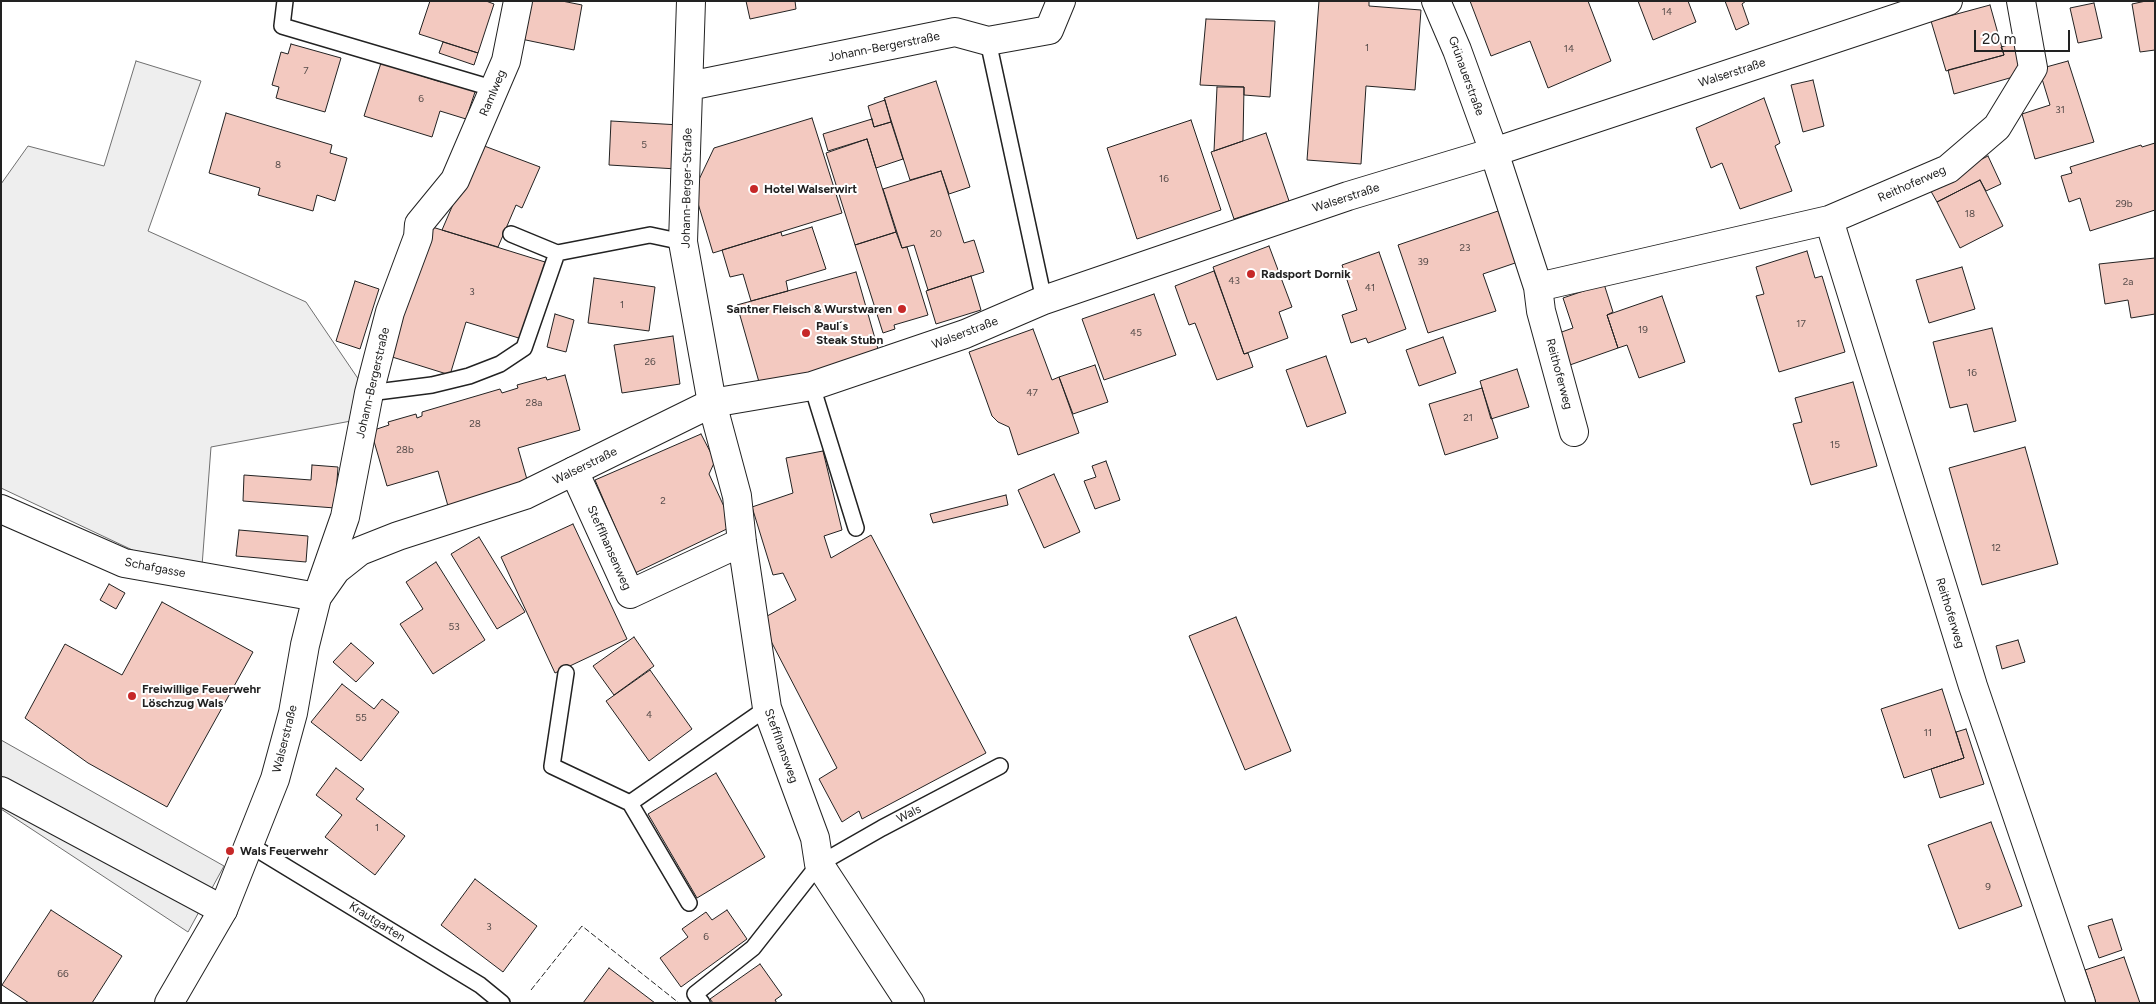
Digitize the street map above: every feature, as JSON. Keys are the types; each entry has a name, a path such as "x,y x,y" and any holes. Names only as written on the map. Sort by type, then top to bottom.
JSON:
{"street":[{"name":"Ramlweg","path":"455,180 506,61 518,1"},
{"name":"Johann-Berger-Straße","path":"691,1 683,242 712,404"},
{"name":"Johann-Bergerstraße","path":"689,86 955,32 988,41 1050,30 1061,1"},
{"name":"Grünauerstraße","path":"1436,1 1457,50 1494,152"},
{"name":"Walserstraße","path":"170,1003 223,910 275,779 293,712 304,645 317,598 336,570 360,551 398,536 525,495 712,404 812,386 965,334 1044,300 1348,196 1494,152 1948,1"},
{"name":"Reithoferweg","path":"1538,287 1829,220 1948,169 1997,127 2033,68 2021,1"},
{"name":"Reithoferweg","path":"1494,152 1538,287 1541,311 1574,432"},
{"name":"Johann-Bergerstraße","path":"317,598 345,517 369,393 390,312 418,237 419,224 455,180"},
{"name":"Reithoferweg","path":"1829,220 1973,686 2081,1003"},
{"name":"Stefflhansweg","path":"712,404 737,496 767,708 815,838 819,864 910,1003"},
{"name":"Stefflhansenweg","path":"574,471 630,594 742,542"},
{"name":"Schafgasse","path":"1,509 124,564 317,598"},
{"path":"1,791 223,910"}],"lane":[{"path":"285,1 282,26 495,89"},
{"path":"988,41 1044,300"},
{"path":"510,234 557,253 650,235 683,242"},
{"path":"369,393 432,385 470,376 500,364 524,348 557,253"},
{"path":"812,386 856,528"},
{"path":"566,673 552,766 630,803 689,902"},
{"path":"630,803 767,708"},
{"name":"Wals","path":"819,864 882,828 1000,766"},
{"name":"Krautgarten","path":"250,845 480,985 502,1003"},
{"path":"702,1003 695,994 753,948 819,864"}],"shaded area":[{"path":"136,61 201,81 148,231 306,302 359,380 351,421 211,447 202,566 143,555 1,488 1,184 28,146 104,166"},
{"path":"1,740 224,866 188,932 1,809"}],"building":[{"path":"430,1 486,1 494,4 478,53 419,34"},
{"path":"528,1 562,1 582,5 574,50 521,39"},
{"path":"746,1 795,1 796,9 750,19"},
{"path":"1319,1 1369,1 1369,6 1421,10 1415,90 1366,86 1361,164 1307,160"},
{"path":"1470,1 1588,1 1611,61 1548,88 1530,41 1491,56"},
{"path":"1638,1 1688,1 1696,22 1653,40"},
{"path":"1725,1 1746,1 1742,4 1749,24 1736,30"},
{"path":"2155,1 2155,50 2140,52 2132,4"},
{"path":"2094,3 2102,38 2078,43 2070,8"},
{"path":"1990,5 2004,55 1946,71 1931,21"},
{"path":"1206,19 1275,21 1270,97 1244,95 1244,87 1200,85"},
{"path":"2021,41 2027,73 1954,94 1948,70 2004,55 2001,47"},
{"path":"443,42 478,53 474,65 439,53"},
{"path":"291,44 341,58 325,112 276,98 279,87 272,85 281,52 288,54"},
{"path":"2068,61 2094,142 2035,159 2022,114 2050,105 2039,69"},
{"path":"381,63 441,82 443,76 477,86 466,119 440,111 432,137 364,116"},
{"path":"1813,80 1824,126 1803,132 1791,85"},
{"path":"936,81 970,187 949,194 941,171 910,180 884,98"},
{"path":"1217,87 1244,87 1243,141 1214,151"},
{"path":"1764,98 1780,143 1775,146 1792,191 1740,209 1722,163 1711,168 1696,128"},
{"path":"885,100 891,122 874,127 868,106"},
{"path":"226,113 332,145 330,153 347,158 335,201 317,195 313,211 258,195 260,188 209,173"},
{"path":"812,118 842,213 713,253 694,190 714,148"},
{"path":"872,119 874,127 891,122 903,159 876,168 867,139 828,151 823,134"},
{"path":"1191,120 1221,210 1137,239 1107,148"},
{"path":"611,121 680,125 677,169 609,165"},
{"path":"1266,133 1289,201 1234,219 1211,152"},
{"path":"867,139 896,232 855,245 826,153"},
{"path":"2155,143 2155,210 2090,231 2080,198 2069,202 2061,176 2072,173 2070,167 2141,145 2142,147"},
{"path":"479,144 540,167 522,208 516,205 498,247 442,230"},
{"path":"1988,156 2001,184 1986,191 1980,180 1937,202 1928,186"},
{"path":"941,171 964,243 974,240 984,272 928,290 914,245 902,248 883,189"},
{"path":"1980,180 2003,226 1960,248 1937,202"},
{"path":"1504,209 1521,261 1483,274 1496,311 1428,333 1398,245"},
{"path":"429,226 545,262 522,339 466,322 450,375 389,356"},
{"path":"812,227 826,269 786,281 788,291 751,301 743,274 730,277 722,250 781,232 782,236"},
{"path":"896,232 902,248 907,247 928,315 894,325 895,329 883,333 855,245"},
{"path":"1269,246 1292,307 1279,312 1288,338 1244,354 1213,267"},
{"path":"1807,251 1815,278 1822,276 1845,352 1779,372 1756,296 1764,294 1756,267"},
{"path":"1379,252 1406,329 1368,343 1366,338 1351,343 1342,315 1357,310 1342,265"},
{"path":"2155,258 2155,314 2131,318 2128,300 2105,304 2099,264"},
{"path":"1962,267 1975,309 1929,323 1916,280"},
{"path":"1214,271 1244,354 1248,353 1253,367 1217,380 1195,323 1189,325 1175,286"},
{"path":"856,272 880,356 761,389 737,305"},
{"path":"971,276 981,310 936,324 926,291"},
{"path":"594,278 655,287 649,331 588,323"},
{"path":"355,281 379,289 360,349 336,341"},
{"path":"1604,284 1613,312 1607,315 1618,348 1567,366 1556,334 1573,328 1563,298"},
{"path":"1154,294 1176,355 1104,380 1082,319"},
{"path":"1662,296 1685,362 1639,378 1627,345 1618,348 1607,315"},
{"path":"555,314 574,320 566,352 547,347"},
{"path":"1992,328 2016,421 1974,432 1967,404 1950,408 1933,342"},
{"path":"1033,329 1052,380 1059,377 1079,433 1018,455 1009,427 998,422 992,416 969,352"},
{"path":"673,336 680,384 622,393 614,345"},
{"path":"1443,337 1456,373 1419,386 1406,350"},
{"path":"1326,356 1346,413 1307,427 1286,370"},
{"path":"1095,365 1108,402 1073,414 1059,377"},
{"path":"1517,369 1529,407 1491,419 1480,381"},
{"path":"565,375 580,430 518,448 528,483 448,506 438,471 387,486 371,431 389,425 388,422 416,414 417,418 422,416 422,412 500,389 502,393 518,388 517,385 546,377 547,380"},
{"path":"1853,382 1877,466 1811,485 1793,424 1802,422 1795,398"},
{"path":"1482,388 1498,438 1445,455 1429,404"},
{"path":"701,434 715,461 709,474 733,526 635,573 595,480"},
{"path":"2025,447 2058,564 1982,585 1949,468"},
{"path":"823,451 842,530 824,536 831,558 871,535 986,753 862,819 859,811 842,822 819,779 837,768 760,620 796,600 783,573 773,575 752,507 793,493 786,458"},
{"path":"1106,461 1120,500 1095,509 1084,481 1096,477 1092,466"},
{"path":"312,465 338,467 335,508 243,501 244,475 311,480"},
{"path":"1054,474 1080,532 1044,548 1018,490"},
{"path":"1006,495 1008,505 933,523 930,514"},
{"path":"573,524 627,639 555,673 501,557"},
{"path":"239,530 308,536 306,562 236,556"},
{"path":"479,537 525,612 497,629 451,554"},
{"path":"436,562 485,640 433,674 400,624 423,609 406,582"},
{"path":"109,584 125,593 116,609 100,600"},
{"name":"Freiwillige Feuerwehr Löschzug Wals","path":"162,602 253,652 167,807 88,763 25,718 65,644 122,675"},
{"path":"1236,617 1291,751 1245,770 1189,636"},
{"path":"634,637 654,666 614,695 593,666"},
{"path":"2018,640 2025,662 2002,669 1996,646"},
{"path":"351,643 374,663 356,682 333,662"},
{"path":"650,670 692,729 649,761 606,701"},
{"path":"342,684 374,709 382,699 399,712 361,761 311,722"},
{"path":"1942,689 1964,758 1904,778 1881,709"},
{"path":"1966,729 1984,784 1940,798 1931,769 1964,758 1956,732"},
{"path":"336,768 364,789 356,799 405,836 375,875 325,837 342,815 316,795"},
{"path":"716,773 765,857 697,898 648,814"},
{"path":"1991,822 2022,906 1959,929 1928,845"},
{"path":"475,879 537,926 503,972 441,925"},
{"path":"51,910 122,956 92,1003 29,1003 2,985"},
{"path":"727,910 747,939 681,987 660,958 688,937 682,929 706,912 712,920"},
{"path":"2112,919 2122,950 2099,958 2088,926"},
{"path":"2124,957 2140,1003 2096,1003 2085,970"},
{"path":"760,964 782,995 775,1000 777,1003 713,1003 710,999"},
{"path":"609,968 655,1003 583,1003"}],"fence":[{"path":"531,990 582,926 679,1003"}],"place":[{"name":"Hotel Walserwirt","path":"754,189"},
{"name":"Radsport Dornik","path":"1251,274"},
{"name":"Santner Fleisch & Wurstwaren","path":"902,309"},
{"name":"Paul´s Steak Stubn","path":"806,333"},
{"name":"Freiwillige Feuerwehr Löschzug Wals","path":"132,696"},
{"name":"Wals Feuerwehr","path":"230,851"}]}
